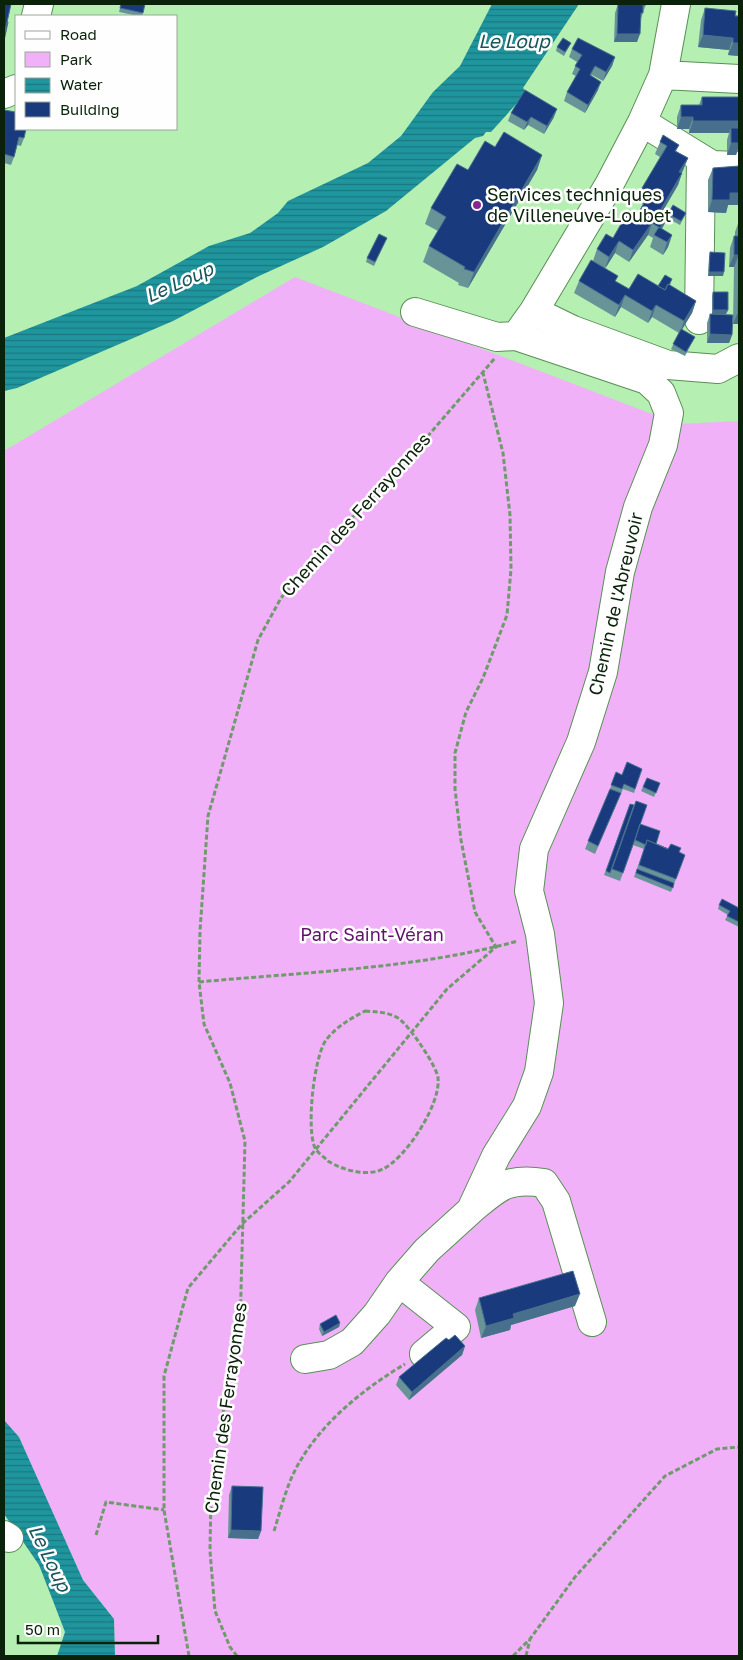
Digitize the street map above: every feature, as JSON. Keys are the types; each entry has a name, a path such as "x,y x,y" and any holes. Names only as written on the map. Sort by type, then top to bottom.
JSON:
{"street":[{"path":"516,336 534,311 609,185 642,122 663,75 676,4"},
{"path":"663,75 739,79"},
{"path":"642,122 712,166 739,166"},
{"path":"699,320 701,159"},
{"path":"534,311 573,330 668,365 718,369 739,358"},
{"name":"Chemin de l'Abreuvoir","path":"415,312 497,337 516,336 647,380 661,393 669,413 663,446 638,507 620,572 603,672 581,742 534,849 529,891 540,934 549,1004 539,1072 527,1106 496,1156 471,1210"},
{"path":"305,1359 329,1355 352,1342 377,1314 399,1282 427,1250 497,1188 523,1180 544,1183 556,1201 592,1322"},
{"path":"399,1282 456,1327 424,1354"}],"path":[{"name":"Chemin des Ferrayonnes","path":"237,1656 230,1647 215,1611 210,1551 211,1494 228,1381 240,1328 245,1141 230,1083 204,1024 199,982 200,931 208,816 258,640 281,598 322,550 402,466 516,336"},
{"path":"483,372 502,453 510,515 511,569 507,615 483,678 466,712 456,753 455,790 461,840 475,912 496,947"},
{"path":"199,982 410,963 496,947 540,934"},
{"path":"189,1656 164,1510 164,1376 188,1288 242,1224 289,1182 447,989 496,947"},
{"path":"365,1011 385,1012 400,1019 412,1033 432,1064 438,1078 427,1119 404,1153 382,1170 357,1173 330,1162 316,1150 311,1136 316,1068 325,1041 342,1023 365,1011"},
{"path":"274,1531 299,1463 320,1434 372,1384 424,1354"},
{"path":"513,1656 530,1639 574,1576 665,1476 717,1448 739,1447"},
{"path":"96,1536 106,1502 164,1510"},
{"path":"526,1656 530,1639"}],"green space":[{"name":"Parc Saint-Véran","path":"295,277 678,424 739,421 739,1656 115,1656 114,1619 83,1580 19,1437 4,1420 4,451"}],"water":[{"path":"492,4 579,4 523,88 527,92 491,132 486,132 483,136 475,138 386,211 323,247 259,276 173,321 17,388 4,391 4,338 137,286 209,246 250,233 278,213 288,201 368,163 401,136 433,92 460,66"},
{"name":"Le Loup","path":"4,1420 19,1437 83,1580 114,1619 115,1656 57,1656 65,1632 39,1565 4,1514"}],"building":[{"path":"4,4 11,4 4,36"},
{"path":"121,4 145,4 143,13 120,8"},
{"path":"618,4 646,4 643,5 643,13 641,13 640,34 617,34"},
{"path":"705,8 736,11 735,16 739,16 739,43 733,43 733,38 703,35"},
{"path":"8,22 4,41 4,36"},
{"path":"563,38 571,43 565,52 557,47"},
{"path":"578,38 615,57 606,72 595,66 590,75 601,82 588,105 567,92 580,69 575,66 582,55 572,49"},
{"path":"525,90 557,109 547,126 531,117 527,122 511,113"},
{"path":"702,97 739,97 739,121 693,121 693,117 681,117 681,105 702,105"},
{"path":"4,110 15,112 15,130 26,130 24,138 19,137 14,157 4,154"},
{"path":"731,128 739,128 739,143 731,143"},
{"name":"Services techniques de Villeneuve-Loubet","path":"504,132 542,155 474,272 464,269 465,267 429,246 446,217 431,208 457,164 468,170 485,141 495,147"},
{"path":"663,135 679,145 675,151 688,158 679,172 682,173 661,209 669,213 660,228 652,223 633,250 619,241 609,257 597,249 606,234 613,238 629,210 637,215 650,193 642,188 667,146 660,142"},
{"path":"739,166 739,193 730,193 730,200 712,200 713,168"},
{"path":"673,205 686,213 681,221 668,214"},
{"path":"659,227 672,235 667,242 654,235"},
{"path":"379,234 387,238 375,262 367,258"},
{"path":"734,236 739,236 739,255 734,255"},
{"path":"710,252 725,253 724,272 709,272"},
{"path":"739,255 739,312 738,312"},
{"path":"591,260 618,276 615,281 629,289 638,274 665,290 668,284 696,301 684,321 656,305 652,311 625,295 619,305 579,281"},
{"path":"665,275 672,279 665,290 658,286"},
{"path":"713,292 728,292 728,310 713,310"},
{"path":"710,314 733,315 732,335 710,334"},
{"path":"681,329 695,337 686,352 673,344"},
{"path":"627,762 642,769 635,789 624,784 622,789 611,785 616,772 622,775"},
{"path":"647,778 660,783 656,793 643,787"},
{"path":"610,789 621,793 598,846 588,841"},
{"path":"636,801 647,805 623,873 612,869"},
{"path":"630,804 634,805 610,873 606,871"},
{"path":"640,824 660,831 656,844 647,840 646,845 635,840"},
{"path":"647,840 668,849 671,844 681,848 679,852 685,855 676,879 639,865"},
{"path":"637,869 674,883 673,888 636,873"},
{"path":"722,899 739,908 739,922 727,916 730,911 719,905"},
{"path":"573,1271 580,1294 513,1314 514,1318 486,1326 479,1298"},
{"path":"336,1315 340,1323 324,1332 320,1324"},
{"path":"455,1335 465,1346 412,1392 399,1377 446,1338 449,1340"},
{"path":"232,1486 263,1487 261,1531 231,1530"}],"place":[{"name":"Services techniques de Villeneuve-Loubet","path":"477,205"}]}
